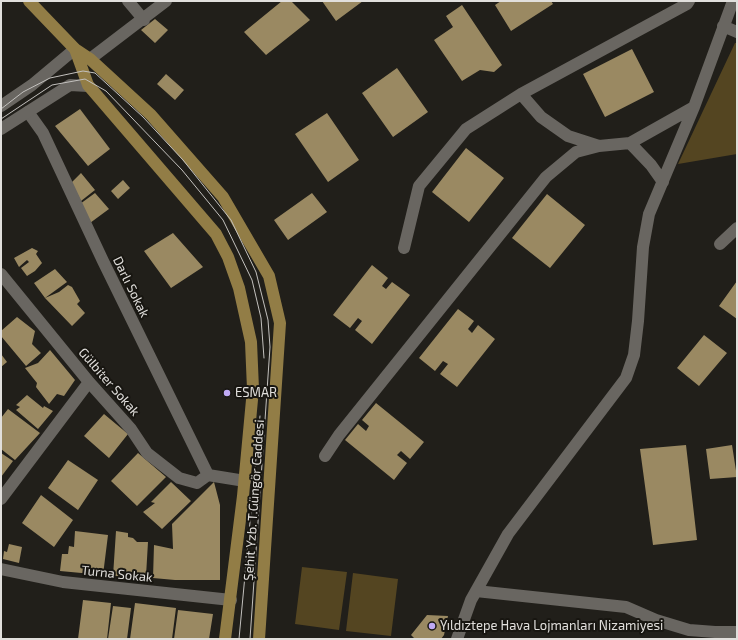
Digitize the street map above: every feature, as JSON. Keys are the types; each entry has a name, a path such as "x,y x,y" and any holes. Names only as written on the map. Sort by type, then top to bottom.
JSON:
{"main road":[{"name":"Şehit Yzb. T.Güngör Caddesi","path":"29,1 75,49 90,59 151,115 223,197 269,276 280,323 258,639"},
{"path":"75,49 88,86"},
{"name":"Şehit Yzb. T.Güngör Caddesi","path":"88,86 216,234 228,257 239,288 251,342 253,389 245,481 225,639"}],"street":[{"path":"128,1 144,20"},
{"path":"90,59 144,20 166,1"},
{"path":"404,248 420,186 466,129 521,94 687,4 689,1"},
{"path":"457,639 476,591 508,534 626,378 634,355 638,321 642,247 649,214 694,107 733,1"},
{"path":"723,26 737,32"},
{"path":"1,106 32,85 75,49"},
{"path":"1,129 70,85 88,86"},
{"path":"521,94 541,117 568,136 599,146"},
{"path":"325,456 344,429 546,177 576,152 599,146 630,143 694,107"},
{"name":"Darlı Sokak","path":"28,112 43,133 103,261 208,475"},
{"path":"630,143 651,165 663,182"},
{"path":"720,244 737,228"},
{"name":"Gülbiter Sokak","path":"2,279 89,382 132,429 147,453 179,478 197,483 208,475"},
{"path":"1,499 89,382"},
{"path":"208,475 245,481"},
{"name":"Turna Sokak","path":"1,569 63,582 231,600"},
{"path":"476,591 626,607 656,620 689,630 737,632"}],"shaded area":[{"path":"735,43 737,43 737,154 678,164"},
{"path":"302,567 347,572 339,630 295,624"},
{"path":"353,573 398,579 391,636 346,631"}],"building":[{"path":"282,1 291,1 310,20 266,55 244,32"},
{"path":"322,1 363,1 336,21"},
{"path":"501,1 551,1 553,4 511,31 495,5"},
{"path":"462,5 502,65 494,72 480,70 462,81 434,40 453,27 446,16"},
{"path":"155,19 168,30 155,43 141,30"},
{"path":"632,49 654,92 605,117 583,74"},
{"path":"397,68 428,112 393,137 362,93"},
{"path":"166,74 184,90 175,100 157,84"},
{"path":"80,109 110,149 88,166 55,126"},
{"path":"327,113 359,160 328,182 295,134"},
{"path":"466,148 504,178 469,222 432,192"},
{"path":"81,173 95,190 81,201 71,183"},
{"path":"123,180 130,188 118,199 111,191"},
{"path":"95,193 109,209 90,223 80,204"},
{"path":"312,193 327,212 288,240 274,220"},
{"path":"547,194 585,225 550,268 512,238"},
{"path":"173,233 203,267 171,288 144,251"},
{"path":"32,248 38,251 36,254 42,263 35,271 27,276 21,268 29,262 27,260 19,267 14,258"},
{"path":"372,265 388,278 382,286 386,289 392,282 410,295 372,344 355,330 362,321 358,318 350,328 333,315"},
{"path":"55,269 67,282 45,298 34,283"},
{"path":"737,281 737,319 719,306"},
{"path":"68,285 72,287 80,301 77,304 85,313 72,326 45,298 59,292"},
{"path":"458,309 474,321 468,329 472,333 478,325 495,339 457,387 440,374 448,364 443,361 435,371 419,358"},
{"path":"17,317 35,331 32,344 41,353 26,366 1,336 1,331"},
{"path":"704,335 727,353 699,386 677,368"},
{"path":"50,350 75,380 64,396 57,394 49,404 36,387 37,383 25,368 38,363"},
{"path":"1,354 7,362 1,367"},
{"path":"27,395 43,408 44,406 53,411 38,429 16,410 20,407 16,405"},
{"path":"376,403 424,442 410,459 401,451 397,455 407,463 394,480 345,440 358,424 366,431 369,426 362,420"},
{"path":"8,409 40,433 15,460 1,449 1,418"},
{"path":"104,414 128,434 109,458 84,436"},
{"path":"686,445 697,540 653,545 640,449"},
{"path":"732,445 737,477 710,479 706,449"},
{"path":"1,453 13,461 1,477"},
{"path":"138,453 166,477 137,506 111,481"},
{"path":"68,460 98,480 78,510 48,488"},
{"path":"171,482 191,501 162,529 143,512 155,503 151,502"},
{"path":"214,482 220,505 220,580 175,580 153,578 154,545 173,549 172,524"},
{"path":"41,495 73,520 54,547 22,523"},
{"path":"75,531 108,535 103,575 60,571 62,554 68,554 69,546 74,547"},
{"path":"116,531 128,533 128,537 133,538 137,542 148,542 146,576 113,576"},
{"path":"9,544 22,547 19,563 3,559 4,551 7,552"},
{"path":"83,600 111,603 107,639 78,639"},
{"path":"135,603 176,608 172,639 130,639"},
{"path":"113,606 131,608 127,639 108,639"},
{"path":"178,610 213,614 209,639 174,639"},
{"name":"Yıldıztepe Hava Lojmanları Nizamiyesi","path":"427,615 448,616 444,635 441,639 415,639 411,635"}],"tram line":[{"path":"1,109 23,92 50,78 83,71 95,73 143,117 183,160 231,220 256,272 268,320 270,347 250,639"},
{"path":"1,119 52,85 85,79 106,91 182,170 223,220 252,280 261,318 264,358"},
{"path":"239,639 260,416"}],"place":[{"name":"ESMAR","path":"227,393"},
{"name":"Yıldıztepe Hava Lojmanları Nizamiyesi","path":"432,626"}]}
